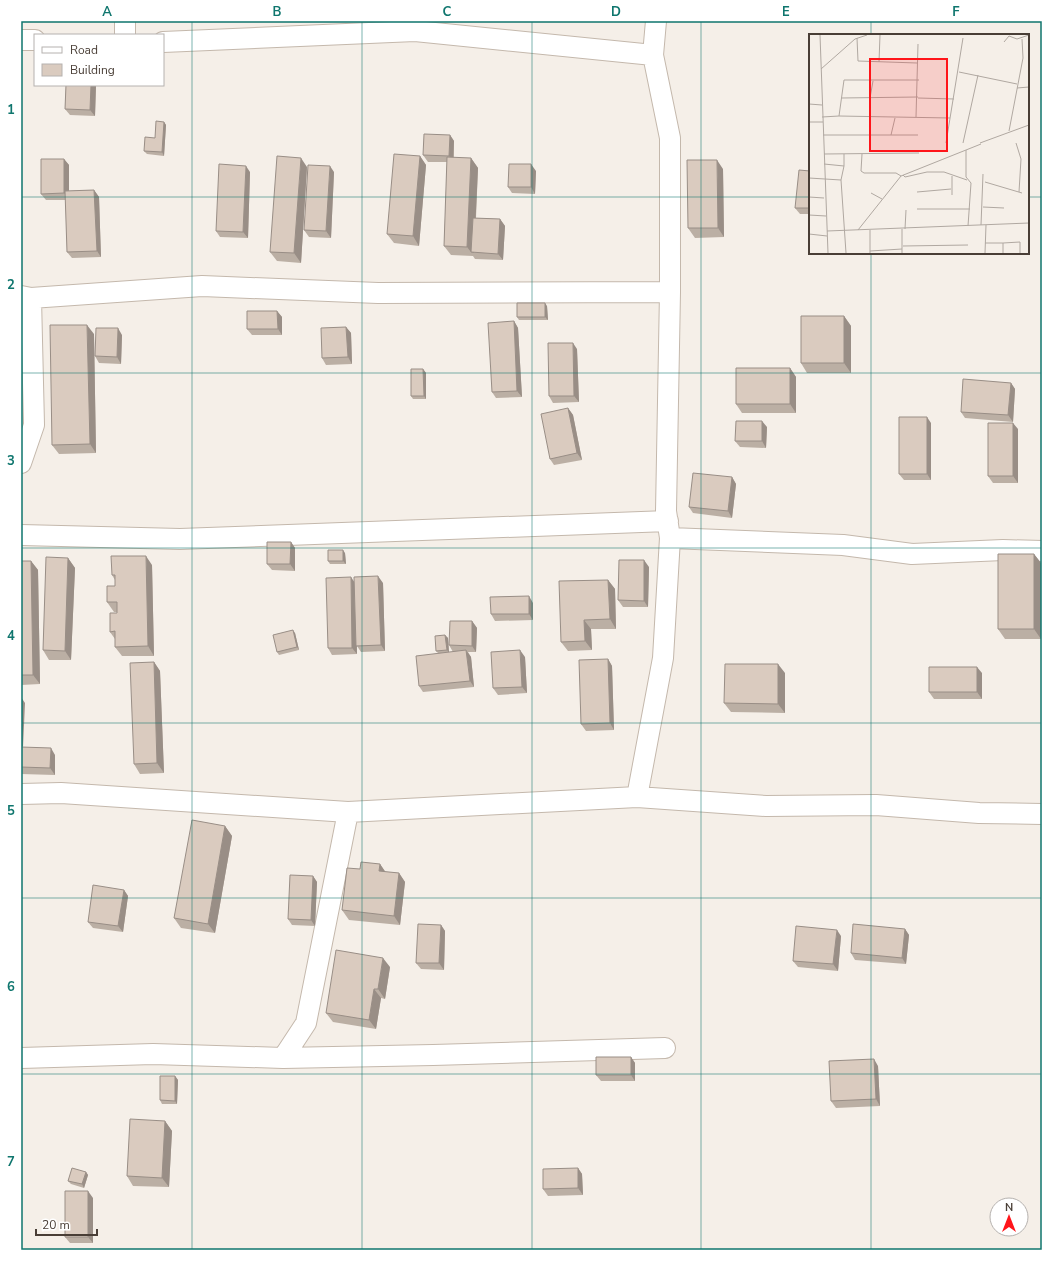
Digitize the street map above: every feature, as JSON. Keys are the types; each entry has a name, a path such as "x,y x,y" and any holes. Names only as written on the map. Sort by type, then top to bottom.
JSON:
{"street":[{"path":"125,21 125,34"},
{"path":"637,797 663,658 669,529 666,511 670,292 670,138 653,55 656,21"},
{"path":"164,42 415,31 653,55"},
{"path":"21,40 34,40"},
{"path":"21,463 34,425 26,297 202,286 378,293 670,292"},
{"path":"21,535 180,539 669,529 843,545 912,554 1003,550 1042,551"},
{"path":"21,794 61,793 348,812 637,797 766,806 876,805 979,813 1042,814"},
{"path":"284,1058 306,1023 348,812"},
{"path":"21,1058 153,1054 284,1058 665,1048"}],"building":[{"path":"66,86 91,86 90,110 65,109"},
{"path":"156,121 164,122 162,152 144,151 145,137 155,138"},
{"path":"424,134 450,135 449,156 423,155"},
{"path":"394,154 420,156 413,236 387,234"},
{"path":"277,156 301,158 294,253 270,252"},
{"path":"447,157 471,158 467,247 444,246"},
{"path":"41,159 64,159 64,193 41,194"},
{"path":"687,160 717,160 718,228 688,228"},
{"path":"219,164 246,166 243,232 216,231"},
{"path":"509,164 531,164 531,187 508,187"},
{"path":"308,165 330,166 326,231 304,230"},
{"path":"799,170 809,171 809,208 795,208"},
{"path":"94,190 97,251 67,252 65,191"},
{"path":"473,218 500,219 498,254 471,252"},
{"path":"517,303 545,303 545,317 517,317"},
{"path":"247,311 277,311 278,329 247,329"},
{"path":"801,316 844,316 844,363 801,363"},
{"path":"514,321 517,391 492,392 488,323"},
{"path":"50,325 87,325 90,444 52,445"},
{"path":"346,327 348,357 322,358 321,328"},
{"path":"96,328 118,328 117,357 95,356"},
{"path":"548,343 573,343 574,396 549,396"},
{"path":"736,368 790,368 790,404 736,404"},
{"path":"411,369 423,369 424,396 411,396"},
{"path":"963,379 1011,383 1008,415 961,412"},
{"path":"568,408 577,453 550,459 541,414"},
{"path":"899,417 927,417 927,474 899,474"},
{"path":"736,421 762,421 762,441 735,441"},
{"path":"988,423 1013,423 1013,476 988,476"},
{"path":"693,473 732,477 728,511 689,507"},
{"path":"267,542 291,542 290,564 267,564"},
{"path":"328,550 343,550 343,561 328,561"},
{"path":"998,554 1034,554 1034,629 998,629"},
{"path":"111,556 146,556 148,646 115,647 115,631 110,632 110,613 117,613 117,602 107,602 107,586 115,586 115,575 112,575"},
{"path":"46,557 68,558 65,651 43,650"},
{"path":"619,560 644,560 644,601 618,600"},
{"path":"21,561 31,561 33,675 21,675"},
{"path":"378,576 381,645 356,646 354,577"},
{"path":"351,577 352,648 328,648 326,578"},
{"path":"608,580 610,619 584,620 585,641 561,642 559,581"},
{"path":"529,596 529,614 491,614 490,597"},
{"path":"450,621 472,621 472,646 449,645"},
{"path":"293,630 297,647 277,652 273,635"},
{"path":"445,635 447,650 436,651 435,636"},
{"path":"466,650 470,681 419,686 416,656"},
{"path":"520,650 522,687 493,688 491,652"},
{"path":"608,659 610,723 581,724 579,660"},
{"path":"154,662 157,763 134,764 130,663"},
{"path":"725,664 778,664 778,704 724,703"},
{"path":"929,667 977,667 977,692 929,692"},
{"path":"21,747 51,748 50,768 21,767"},
{"path":"192,820 225,826 208,924 174,918"},
{"path":"361,862 380,864 379,871 399,873 394,916 342,910 347,868 360,869"},
{"path":"290,875 313,876 311,920 288,919"},
{"path":"93,885 124,890 118,926 88,922"},
{"path":"418,924 441,925 439,963 416,963"},
{"path":"853,924 905,929 902,958 851,953"},
{"path":"796,926 837,930 833,964 793,961"},
{"path":"336,950 383,958 378,989 374,989 369,1020 326,1013"},
{"path":"596,1057 631,1057 631,1075 596,1075"},
{"path":"874,1059 876,1099 831,1101 829,1061"},
{"path":"160,1076 175,1076 175,1101 160,1100"},
{"path":"130,1119 165,1121 162,1178 127,1176"},
{"path":"72,1168 86,1172 82,1184 68,1181"},
{"path":"578,1168 578,1188 543,1189 543,1169"},
{"path":"65,1191 88,1191 88,1237 65,1237"}]}
